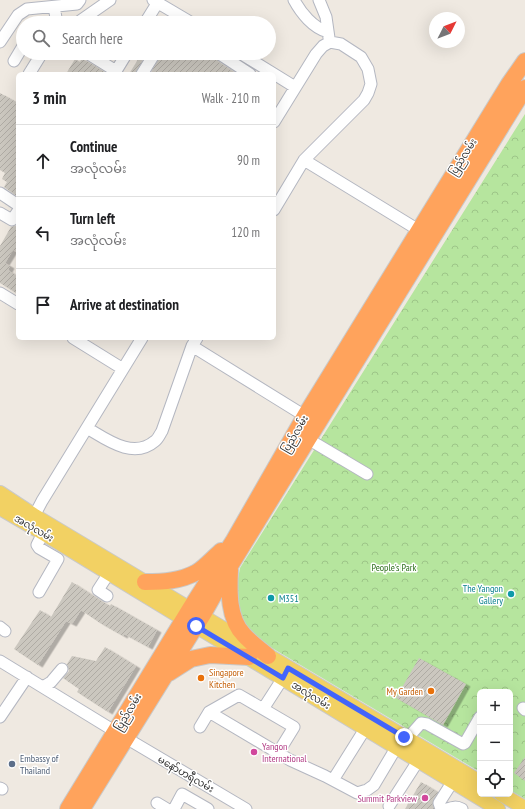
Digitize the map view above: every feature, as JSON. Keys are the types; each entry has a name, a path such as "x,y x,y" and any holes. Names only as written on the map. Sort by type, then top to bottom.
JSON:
{"highway":[{"name":"ပြည်လမ်း","path":"68,809 166,674 193,617 234,540 305,416 509,84 525,61"},
{"name":"ပြည်လမ်း","path":"82,809 121,735 193,617 230,566 524,92"},
{"path":"145,582 166,582 198,571 234,540"},
{"path":"230,566 229,593 236,623 243,634 268,656"},
{"path":"166,674 191,659 210,655 250,657"}],"main road":[{"name":"အလုံလမ်း","path":"0,493 44,533 109,573 268,656 286,673 365,728 402,743 418,761 453,781 476,787"},
{"name":"အလုံလမ်း","path":"0,508 32,521 145,582 250,657 286,673 476,787 498,809"},
{"path":"506,797 525,808"}],"street":[{"path":"17,16 27,9 77,4 80,0"},
{"path":"87,16 110,0"},
{"path":"276,207 304,160 364,100 371,84 368,69 361,57 329,37 310,21 294,0"},
{"path":"276,119 316,54 329,37 326,17 319,0"},
{"path":"148,16 156,1 181,16"},
{"path":"54,7 56,16"},
{"path":"0,42 16,18"},
{"path":"30,72 38,60"},
{"path":"99,60 116,70 122,60"},
{"path":"143,72 151,60"},
{"path":"229,60 247,72"},
{"path":"251,60 271,72"},
{"path":"276,75 295,87"},
{"path":"304,160 432,239"},
{"path":"0,193 16,204"},
{"path":"0,213 12,220 16,214"},
{"path":"0,293 16,303"},
{"path":"76,340 123,369"},
{"path":"32,521 42,501 141,340"},
{"path":"87,428 119,446 128,448 137,449 155,441 162,431 195,342 305,416"},
{"path":"308,439 367,474"},
{"path":"39,592 58,559 39,548 37,545 44,533"},
{"path":"108,596 98,590 109,573"},
{"name":"မနော်ဟရီလမ်း","path":"2,665 27,677 246,809"},
{"path":"43,687 51,682 62,669"},
{"path":"263,709 286,673"},
{"path":"0,717 27,677"},
{"path":"200,727 209,712 239,696 294,727 278,753"},
{"path":"209,712 278,753 357,793 374,786 402,743 421,723 427,724 462,744 465,743 477,722"},
{"path":"333,780 365,728"},
{"path":"388,806 418,761"},
{"path":"442,809 440,802 453,781"},
{"path":"174,809 182,794 208,809"},
{"path":"157,803 167,809"},
{"path":"447,809 453,807 462,809"}],"green space":[{"name":"People's Park","path":"525,114 525,799 513,792 513,689 477,689 477,770 247,633 234,600 240,568"}],"building":[{"path":"74,60 80,62 81,60 85,60 105,72 67,72"},
{"path":"138,60 143,60 136,72 130,72"},
{"path":"158,60 216,60 234,72 151,72"},
{"path":"0,93 16,102 16,196 4,187 7,182 2,179 5,173 0,170"},
{"path":"16,225 16,252 13,250 5,263 10,266 8,270 16,276 16,293 0,283 0,246 11,227"},
{"path":"72,582 110,606 111,604 157,630 148,647 124,634 123,636 81,610 72,624 66,621 38,665 14,649 40,610 51,617"},
{"path":"105,647 136,666 108,712 77,692 79,689 63,678 69,671 67,664 72,656 96,661"},
{"name":"My Garden","path":"419,658 466,684 443,725 396,698"},
{"path":"525,757 525,781 514,773"},
{"name":"Summit Parkview","path":"421,782 438,792 432,802 434,809 405,809"}],"place":[{"name":"The Yangon Gallery","path":"511,594"},
{"name":"M351","path":"271,598"},
{"name":"Singapore Kitchen","path":"201,678"},
{"name":"My Garden","path":"431,691"},
{"name":"Yangon International","path":"254,752"},
{"name":"Embassy of Thailand","path":"12,764"},
{"name":"Summit Parkview","path":"425,798"}],"route":[{"path":"196,626 283,678 288,668 404,737"}]}
